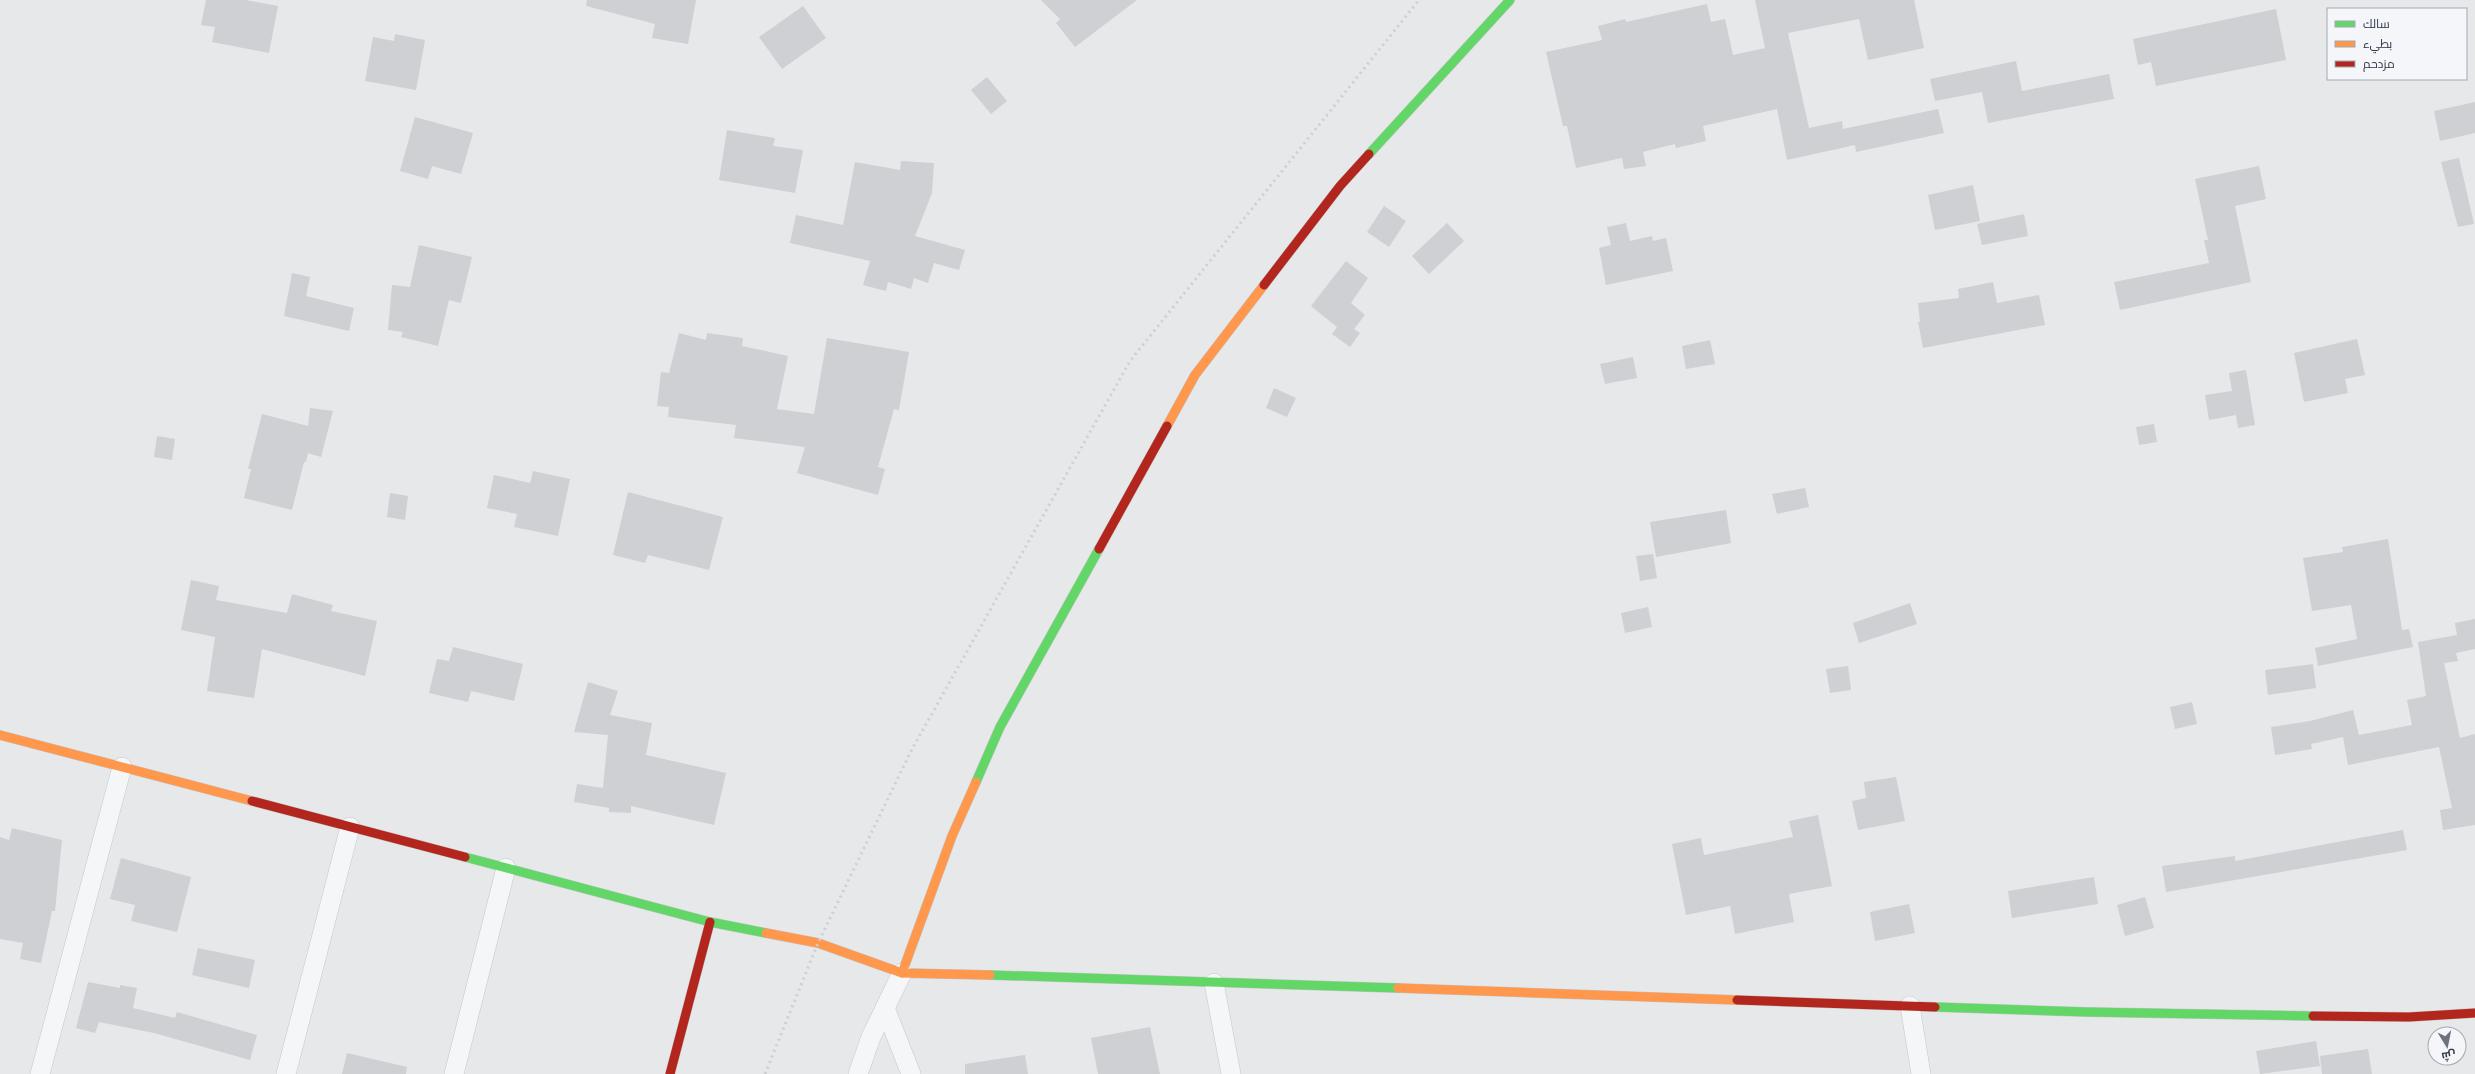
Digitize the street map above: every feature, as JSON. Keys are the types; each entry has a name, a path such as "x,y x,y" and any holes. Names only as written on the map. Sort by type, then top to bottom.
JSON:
{"main road":[{"path":"902,973 952,836 1000,728 1195,375 1340,186 1510,0"},
{"path":"0,735 710,922 818,943 902,973 2087,1012 2409,1017 2475,1013"},
{"path":"670,1074 710,922"}],"street":[{"path":"40,1074 122,767"},
{"path":"286,1074 350,827"},
{"path":"454,1074 506,868"},
{"path":"858,1074 871,1036 902,973"},
{"path":"1214,983 1231,1074"},
{"path":"1910,1006 1921,1074"},
{"path":"885,1008 911,1074"}],"building":[{"path":"206,0 246,0 278,6 269,53 212,42 215,27 201,25"},
{"path":"587,0 696,0 688,44 652,38 655,24 586,6"},
{"path":"1041,0 1137,0 1075,47 1056,23 1060,19"},
{"path":"1755,0 1914,0 1924,48 1868,60 1859,19 1788,33 1809,128 1842,121 1843,129 1938,109 1944,133 1856,152 1855,145 1787,160 1777,109 1703,126 1706,141 1676,148 1675,144 1643,152 1646,166 1624,169 1622,158 1576,168 1567,126 1563,126 1546,52 1602,40 1598,26 1625,19 1626,22 1707,4 1711,22 1725,19 1733,55 1765,48"},
{"path":"803,6 826,38 782,69 759,37"},
{"path":"2276,9 2286,60 2156,86 2151,62 2138,65 2133,39"},
{"path":"395,34 425,40 416,90 365,81 373,37 394,41"},
{"path":"2016,61 2022,91 2109,74 2114,99 1988,123 1982,92 1935,101 1930,79"},
{"path":"987,77 1007,101 991,114 971,90"},
{"path":"2475,102 2475,133 2440,141 2434,111"},
{"path":"415,117 473,133 461,174 432,166 428,179 400,171"},
{"path":"727,130 775,138 773,146 803,150 795,193 719,180"},
{"path":"2459,158 2474,224 2458,227 2441,162"},
{"path":"901,161 934,163 932,193 915,236 965,250 959,270 934,263 928,283 914,278 911,289 888,282 886,291 863,285 870,261 790,243 796,215 843,225 855,162 900,170"},
{"path":"2259,166 2266,199 2235,206 2251,282 2120,310 2114,282 2209,263 2204,240 2208,240 2195,179"},
{"path":"1973,185 1980,221 1935,230 1928,195"},
{"path":"1384,206 1406,221 1389,247 1367,232"},
{"path":"2024,214 2028,236 1982,245 1977,224"},
{"path":"1447,223 1464,241 1429,274 1412,256"},
{"path":"1626,223 1630,241 1652,236 1653,241 1666,238 1673,271 1606,285 1599,248 1611,245 1607,227"},
{"path":"419,245 472,257 461,303 449,300 438,346 401,337 403,332 388,330 392,285 410,287"},
{"path":"1346,261 1368,278 1351,303 1365,315 1354,329 1360,333 1350,347 1332,334 1337,327 1311,306"},
{"path":"292,273 310,277 306,296 354,308 349,331 284,316"},
{"path":"1993,282 1997,303 2039,295 2045,325 1923,348 1918,322 1920,322 1918,303 1959,298 1958,289"},
{"path":"679,333 706,340 707,333 743,338 742,346 788,356 777,409 814,414 827,338 909,352 899,410 894,409 878,467 885,469 878,495 797,473 805,447 734,438 736,425 668,417 669,407 657,406 661,372 669,373"},
{"path":"2357,339 2365,375 2345,379 2348,393 2304,402 2294,353"},
{"path":"1710,340 1715,364 1686,369 1682,346"},
{"path":"1633,357 1637,378 1605,384 1600,364"},
{"path":"2246,370 2255,425 2238,428 2236,415 2209,420 2205,395 2232,391 2229,373"},
{"path":"1274,388 1296,398 1287,417 1266,408"},
{"path":"310,408 333,411 321,457 308,453 306,462 304,462 292,510 244,498 251,469 248,469 262,414 308,426"},
{"path":"2154,424 2157,442 2139,445 2136,427"},
{"path":"157,436 175,439 172,460 154,457"},
{"path":"533,471 570,479 558,536 514,527 517,514 487,508 494,475 530,483"},
{"path":"1805,488 1809,507 1777,514 1772,494"},
{"path":"628,492 723,517 709,570 648,555 645,563 613,555"},
{"path":"390,493 408,496 405,520 387,517"},
{"path":"1726,510 1731,543 1656,557 1650,522"},
{"path":"2388,539 2402,630 2409,629 2413,647 2318,666 2315,648 2357,639 2351,605 2312,611 2303,558 2343,552 2342,547"},
{"path":"1653,554 1657,578 1640,581 1636,556"},
{"path":"191,580 219,586 216,600 287,613 292,594 333,605 331,611 377,621 365,676 262,649 254,698 207,691 215,637 181,630"},
{"path":"1910,603 1917,624 1859,643 1853,623"},
{"path":"1648,607 1652,627 1625,633 1621,613"},
{"path":"2475,619 2475,649 2456,653 2458,661 2444,663 2460,738 2475,734 2475,825 2443,830 2440,810 2452,808 2439,747 2348,765 2343,737 2311,744 2312,749 2275,755 2271,727 2310,721 2353,710 2359,735 2412,725 2407,700 2426,696 2418,642 2457,635 2455,623"},
{"path":"453,647 523,664 514,701 471,691 468,702 429,693 437,659 449,661"},
{"path":"2313,664 2316,688 2268,695 2265,670"},
{"path":"1848,666 1851,690 1830,693 1826,669"},
{"path":"588,682 618,691 610,715 652,723 646,755 726,773 714,825 631,806 631,813 609,812 609,808 574,802 577,784 603,788 608,735 574,732"},
{"path":"2192,702 2197,724 2175,729 2170,707"},
{"path":"1896,777 1905,821 1858,830 1852,801 1866,798 1864,782"},
{"path":"1818,815 1832,886 1789,894 1794,922 1735,934 1730,906 1686,915 1672,844 1701,838 1704,855 1793,837 1789,821"},
{"path":"12,828 62,840 55,911 52,911 41,963 20,959 23,943 0,939 0,837 9,840"},
{"path":"2403,830 2407,850 2166,892 2162,866 2235,856 2235,861"},
{"path":"121,858 191,877 177,932 131,921 135,905 110,899"},
{"path":"2094,877 2098,904 2012,918 2008,891"},
{"path":"2145,897 2154,928 2125,936 2117,905"},
{"path":"1909,904 1915,933 1875,941 1870,912"},
{"path":"198,948 255,960 249,988 192,975"},
{"path":"88,982 120,988 120,985 137,988 133,1008 175,1018 177,1012 257,1035 250,1060 154,1033 99,1022 95,1033 76,1028"},
{"path":"1150,1027 1160,1074 1098,1074 1091,1038"},
{"path":"2316,1041 2320,1066 2260,1074 2256,1051"},
{"path":"2368,1049 2372,1074 2322,1074 2320,1056"},
{"path":"347,1053 407,1067 406,1074 342,1074"},
{"path":"1025,1055 1028,1074 965,1074 965,1064"}],"railway":[{"path":"765,1074 818,943 911,751 1130,361 1419,0"}],"traffic: fast":[{"path":"1369,154 1510,0"},
{"path":"976,782 1000,727 1099,549"},
{"path":"465,857 710,922 766,933"},
{"path":"990,975 1398,988"},
{"path":"1935,1007 2087,1012 2313,1016"}],"traffic: slow":[{"path":"1167,426 1195,375 1264,285"},
{"path":"0,735 252,801"},
{"path":"902,973 952,836 976,782"},
{"path":"766,933 818,943 902,973 990,975"},
{"path":"1398,988 1737,1000"}],"traffic: jam":[{"path":"1264,285 1340,186 1369,154"},
{"path":"1099,549 1167,426"},
{"path":"252,801 465,857"},
{"path":"670,1074 710,922"},
{"path":"1737,1000 1935,1007"},
{"path":"2313,1016 2409,1017 2475,1013"}]}
